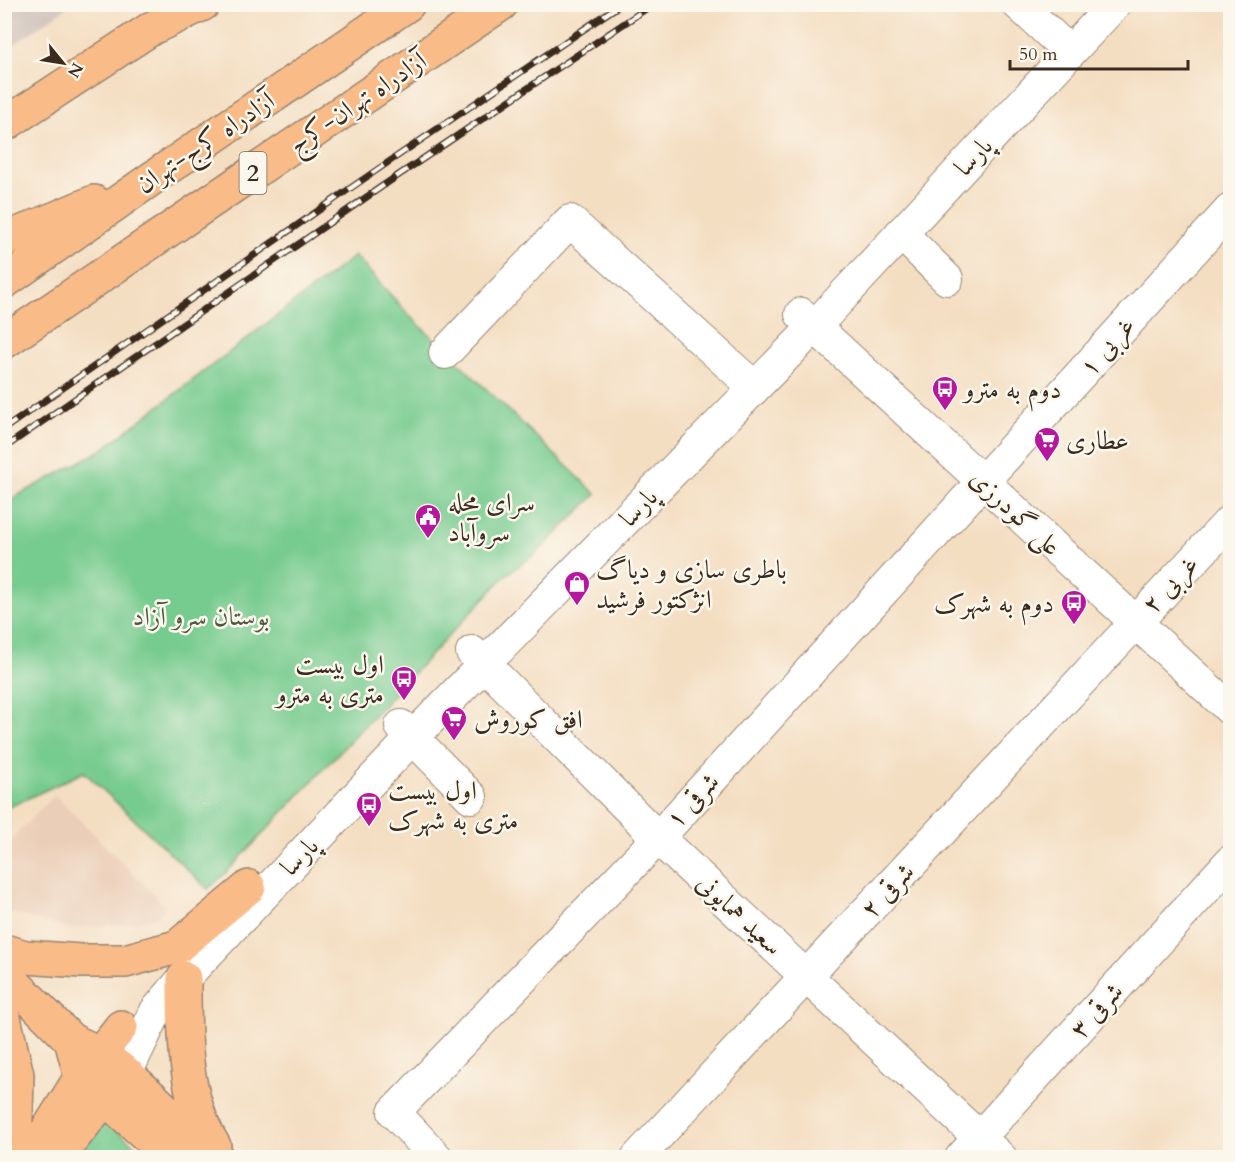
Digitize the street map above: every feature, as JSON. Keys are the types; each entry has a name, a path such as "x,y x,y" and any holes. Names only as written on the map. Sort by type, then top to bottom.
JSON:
{"main road":[{"path":"4,125 159,16 203,4"},
{"name":"آزادراه کرج-تهران","path":"4,282 408,4"},
{"name":"آزادراه تهران-کرج","path":"4,342 501,4"},
{"path":"4,240 154,177"},
{"path":"4,951 26,957 125,961 177,947 249,887"},
{"path":"4,974 172,1158"},
{"path":"184,978 186,1058 204,1131 219,1158"},
{"path":"4,1018 17,1075 15,1158"},
{"path":"30,1158 89,1067 121,1027"},
{"path":"89,1067 126,1073 219,1158"},
{"path":"57,1158 89,1067"}],"street":[{"path":"1018,4 1063,46"},
{"name":"پارسا","path":"807,321 901,233 1063,46 1088,4"},
{"name":"پارسا","path":"121,1027 249,887 478,659 807,321 1063,46 1115,4"},
{"name":"۱ غربی","path":"984,482 1230,210"},
{"path":"445,353 570,221 748,381"},
{"path":"901,233 947,279"},
{"name":"علی گودرزی","path":"807,321 1230,709"},
{"name":"۱ شرقی","path":"437,1158 394,1112 658,838 984,482"},
{"name":"۲ غربی","path":"1135,621 1230,521"},
{"name":"۲ شرقی","path":"637,1158 1135,621"},
{"name":"سعید همایونی","path":"478,659 658,838 807,976 981,1151"},
{"path":"407,731 471,797"},
{"name":"پارسا","path":"126,1073 156,1011 407,731"},
{"name":"۳ شرقی","path":"981,1151 1230,862"}],"shaded area":[{"path":"5,4 69,4 70,5 5,51"},
{"path":"55,795 165,906 159,916 133,923 68,928 5,911 5,845"}],"green space":[{"name":"بوستان سرو آزاد","path":"355,256 411,317 596,494 539,551 505,576 224,875 208,889 84,772 5,809 4,503 100,451"},
{"path":"106,1121 149,1158 72,1158"}],"railway":[{"path":"4,429 368,176 621,4"},
{"path":"4,448 384,185 653,4"}],"place":[{"name":"دوم به مترو","path":"945,412"},
{"name":"عطاری","path":"1047,463"},
{"name":"سرای محله سروآباد","path":"428,540"},
{"name":"باطری سازی و دیاگ انژکتور فرشید","path":"577,607"},
{"name":"دوم به شهرک","path":"1074,626"},
{"name":"اول بیست متری به مترو","path":"404,702"},
{"name":"افق کوروش","path":"454,742"},
{"name":"اول بیست متری به شهرک","path":"369,828"}]}
